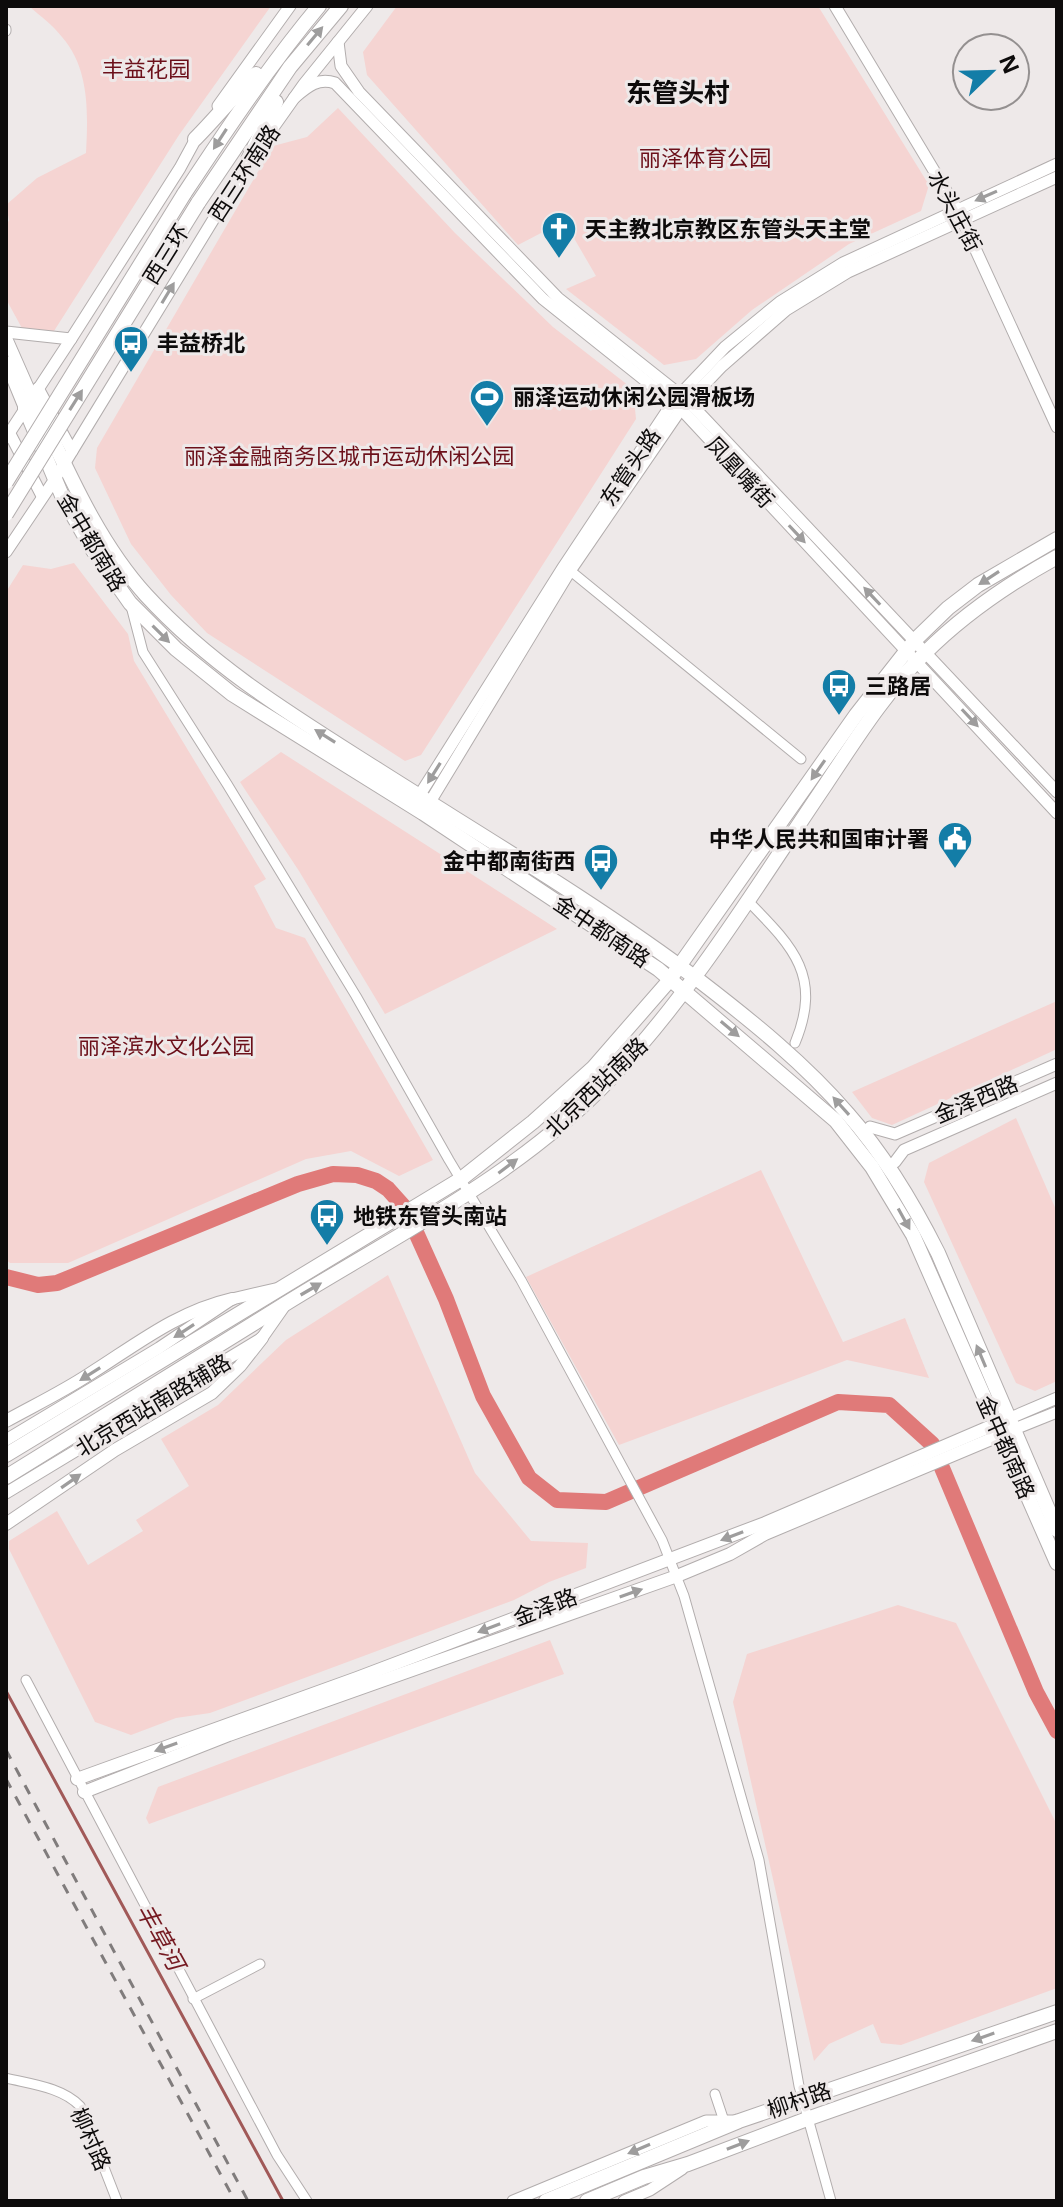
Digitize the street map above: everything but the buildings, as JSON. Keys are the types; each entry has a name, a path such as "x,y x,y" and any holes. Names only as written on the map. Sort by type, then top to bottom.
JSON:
{"main road":[{"name":"西三环","path":"6,482 245,101 280,52 319,6"},
{"name":"西三环","path":"6,514 198,203 290,67 341,6"},
{"path":"195,139 227,101 280,52"},
{"path":"243,170 271,108 290,81 290,67"},
{"path":"6,362 32,397"},
{"name":"金中都南路","path":"32,397 68,457 102,534 145,593 188,637 233,676 269,701 581,896 680,967 764,1032 847,1112 889,1166 938,1253 1057,1563"},
{"name":"金中都南路","path":"32,397 55,479 92,549 130,603 176,649 232,694 423,813 670,979 820,1104 845,1131 902,1215 1057,1530"},
{"name":"北京西站南路","path":"6,1477 286,1303 444,1210 546,1137 610,1079 686,992 948,608 978,585 1057,539"},
{"name":"北京西站南路","path":"6,1455 461,1179 533,1122 593,1068 680,967 856,715 916,651 984,602 1057,557"},
{"path":"6,1421 84,1378 179,1316 232,1299"},
{"path":"6,1524 115,1450 212,1393 240,1366 262,1338"},
{"name":"金泽路","path":"84,1792 229,1735 677,1576 1004,1427"},
{"name":"金泽路","path":"77,1779 357,1678 910,1469"},
{"name":"柳村路","path":"546,2201 732,2121 1057,2012"},
{"name":"柳村路","path":"587,2201 644,2177 688,2164 1057,2031"}],"street":[{"path":"42,496 8,435 180,168 195,139 290,6"},
{"name":"西三环南路","path":"6,552 55,479 243,170 294,98 367,6"},
{"name":"水头庄街","path":"835,6 960,214 1057,427"},
{"name":"凤凰嘴街","path":"338,42 341,66 359,92 529,270 681,401 916,651 1057,792"},
{"name":"凤凰嘴街","path":"294,98 312,84 325,81 335,83 543,299 681,401"},
{"name":"东管头路","path":"424,799 567,569 681,401 786,310 848,272 1057,164"},
{"name":"东管头路","path":"960,214 1057,177"},
{"path":"32,397 6,334 71,339"},
{"path":"567,569 801,759"},
{"path":"130,603 143,652 356,996 569,1366 670,1559 759,1860 802,2100 831,2201"},
{"name":"凤凰嘴街","path":"916,651 1057,813"},
{"path":"747,900 796,955 803,974 805,1010 795,1043"},
{"name":"金泽西路","path":"870,1127 895,1134 1057,1064"},
{"name":"金泽西路","path":"895,1162 904,1150 1057,1083"},
{"name":"北京西站南路辅路","path":"6,1440 159,1348 232,1299 279,1288"},
{"name":"北京西站南路辅路","path":"6,1493 262,1338 286,1303"},
{"path":"1004,1427 1057,1398"},
{"path":"1004,1427 1057,1412"},
{"path":"26,1680 277,2155 307,2201"},
{"path":"193,1999 260,1964"},
{"name":"柳村路","path":"6,2078 58,2092 72,2098 80,2106 117,2201"},
{"path":"715,2094 732,2121"},
{"path":"513,2201 706,2121 732,2121"},
{"path":"624,2201 650,2190 688,2164"}],"green space":[{"name":"丰益花园","path":"29,6 271,6 179,135 54,331 23,330 6,299 6,226 9,220 6,205 37,178 86,153 87,108 82,77 71,50 55,28"},
{"name":"丽泽体育公园","path":"397,6 818,6 929,185 921,211 849,244 752,310 696,359 664,365 566,289 596,276 564,221 518,245 367,75 363,52"},
{"name":"丽泽金融商务区城市运动休闲公园","path":"338,108 455,233 553,327 633,389 636,419 421,755 405,761 207,633 171,595 131,544 95,468 97,448 273,146 307,137"},
{"name":"丽泽滨水文化公园","path":"74,563 128,634 134,661 266,879 254,886 276,928 305,938 433,1160 399,1176 351,1151 306,1159 68,1263 10,1263 6,1260 6,592 23,565 51,569"},
{"path":"281,752 557,929 385,1014 299,871 240,782"},
{"path":"1057,1001 1057,1049 892,1125 872,1118 852,1092"},
{"path":"1016,1118 1057,1212 1057,1381 1035,1391 1016,1383 924,1182 929,1163"},
{"path":"761,1170 843,1342 905,1318 929,1378 847,1360 619,1445 526,1277"},
{"path":"388,1275 475,1473 531,1541 588,1543 586,1568 514,1600 210,1713 176,1718 131,1735 95,1722 9,1549 9,1541 57,1511 88,1565 143,1531 136,1520 189,1486 161,1439 218,1405 286,1340"},
{"path":"898,1605 956,1623 1057,1825 1057,1988 901,2045 881,2043 873,2024 829,2044 814,2061 733,1702 747,1654"},
{"path":"550,1640 564,1674 149,1824 146,1818 158,1787"}],"waterway":[{"path":"6,1277 38,1285 57,1283 298,1184 333,1174 357,1175 376,1181 405,1208 446,1299 483,1396 529,1478 557,1500 606,1502 838,1402 889,1405 932,1444 1036,1692 1057,1731"},
{"name":"丰草河","path":"6,1691 283,2201"}],"railway":[{"path":"6,1750 248,2201"},
{"path":"6,1779 235,2201"}],"place":[{"name":"天主教北京教区东管头天主堂","path":"559,260"},
{"name":"丰益桥北","path":"131,374"},
{"name":"丽泽运动休闲公园滑板场","path":"487,428"},
{"name":"三路居","path":"839,717"},
{"name":"中华人民共和国审计署","path":"955,870"},
{"name":"金中都南街西","path":"601,892"},
{"name":"地铁东管头南站","path":"327,1247"}],"district":[{"name":"东管头村","path":"678,93"}]}
